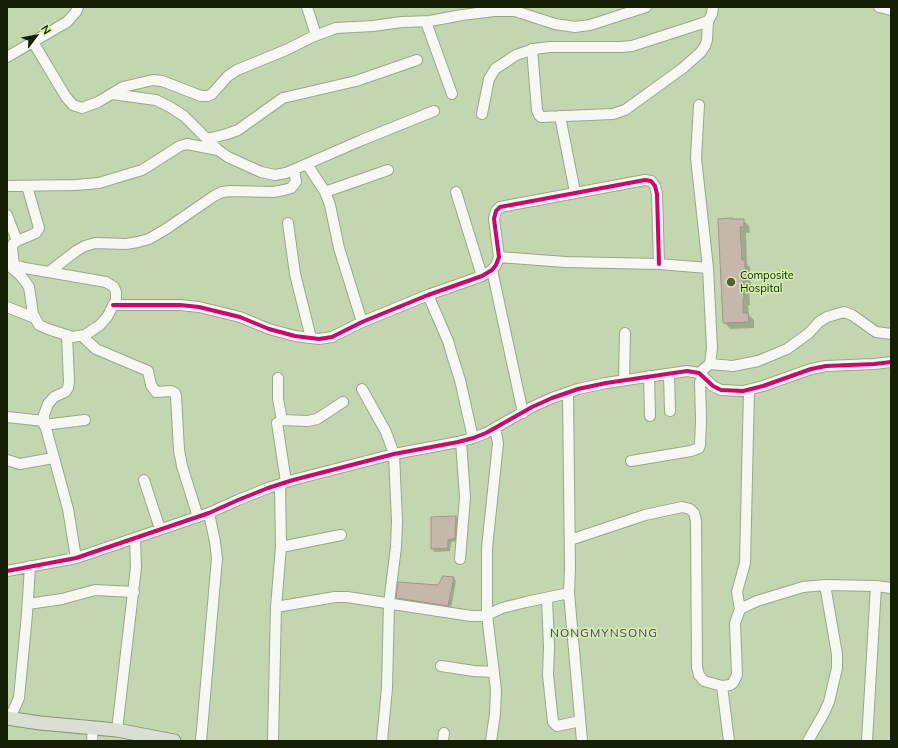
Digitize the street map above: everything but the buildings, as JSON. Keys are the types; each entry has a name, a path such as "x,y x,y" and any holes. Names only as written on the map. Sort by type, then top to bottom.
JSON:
{"main road":[{"path":"9,718 117,730 174,741"}],"street":[{"path":"7,57 67,22 76,12 78,7"},
{"path":"307,7 316,35"},
{"path":"33,42 66,97 73,105 82,108 98,102 124,87 153,80 201,96 208,96 212,94 228,76 237,70 286,50 316,35 336,28 426,22 494,11 515,11 555,24 575,27 590,25 646,7"},
{"path":"532,49 537,110 541,117 613,114 624,110 683,68 701,52 705,46 708,21 712,14 713,7"},
{"path":"879,7 891,10"},
{"path":"482,114 489,79 494,69 516,55 532,49 550,47 632,46 708,21"},
{"path":"426,22 452,94"},
{"path":"207,139 238,130 283,98 356,81 417,60"},
{"path":"112,94 156,100 170,106 184,116 218,150 228,157 261,172 275,175 294,170 362,140 434,111"},
{"path":"631,461 691,451 699,448 700,445 700,382 701,375 710,364 712,348 708,268 696,158 699,105"},
{"path":"560,116 575,192"},
{"path":"7,186 76,185 99,183 142,170 180,146 187,144 218,150"},
{"path":"307,164 325,192 330,205 341,254 362,322"},
{"path":"49,272 76,251 85,246 95,243 126,244 149,238 166,229 222,192 273,192 292,188 296,182 294,170"},
{"path":"325,192 388,170"},
{"path":"113,305 180,305 199,307 240,317 269,329 295,336 319,339 332,337 362,322 428,295 482,276 492,270 499,257 494,219 496,212 500,207 645,180 651,181 655,186 657,194 660,264"},
{"path":"9,264 12,248 16,241 36,233 39,228 27,186"},
{"path":"456,192 482,276"},
{"path":"7,215 16,241"},
{"path":"288,223 295,274 311,338"},
{"path":"499,257 565,262 660,264 708,268"},
{"path":"9,264 106,282 114,287 116,292 116,300 100,325 82,336 72,337 48,329 39,325 33,314 28,287 20,275 9,264"},
{"path":"492,270 523,413"},
{"path":"428,295 448,340 456,365 473,438"},
{"path":"7,307 35,318"},
{"path":"710,364 733,366 758,361 787,349 809,333 819,322 827,317 844,312 852,315 876,332 891,334"},
{"path":"624,380 625,333"},
{"path":"67,335 68,388 65,392 54,397 48,404 44,415 44,423 68,509 76,558"},
{"path":"82,336 96,349 148,372 151,385 156,392 171,391 175,393 179,450 182,466 198,517"},
{"path":"7,571 76,558 198,517 283,483 394,454 473,438 552,398 599,384 687,371 701,375 720,390 731,392 749,390 811,369 826,366 891,362"},
{"path":"669,374 670,411"},
{"path":"649,376 650,416"},
{"path":"278,378 278,399 282,420"},
{"path":"362,389 386,432 394,454 397,521 396,547 389,603 387,688 382,741"},
{"path":"570,540 645,515 682,507 690,509 694,514 696,521 697,667 699,675 704,681 722,686 733,683 737,676 735,623 740,609 737,592 745,562 749,390"},
{"path":"568,393 570,540 569,593 582,741"},
{"path":"273,741 276,607 283,483 277,423 282,420 308,422 317,419 343,402"},
{"path":"7,417 44,423 85,420"},
{"path":"490,741 495,714 496,690 488,615 487,548 498,443 495,428"},
{"path":"460,559 465,497 461,441"},
{"path":"7,460 20,464 53,458"},
{"path":"144,480 160,529"},
{"path":"201,741 217,558 209,513"},
{"path":"280,547 340,535"},
{"path":"117,730 134,592 136,567 135,538"},
{"path":"9,718 19,698 30,566"},
{"path":"740,609 757,601 803,587 825,584 891,588"},
{"path":"808,741 824,713 837,668 837,654 825,584"},
{"path":"867,741 876,586"},
{"path":"28,604 66,598 95,590 134,592"},
{"path":"276,607 334,597 348,597 471,616 488,615 502,608 569,593"},
{"path":"547,598 549,648 548,675 553,722 557,726 580,721"},
{"path":"441,666 474,671 494,672"},
{"path":"722,686 729,741"},
{"path":"92,741 93,727"}],"cycle path":[{"path":"113,305 180,305 199,307 240,317 269,329 295,336 319,339 332,337 362,322 428,295 482,276 492,270 499,257 494,219 496,211 500,207 645,180 651,181 655,186 657,194 659,264"},
{"path":"7,571 76,558 209,513 268,488 293,480 394,454 473,438 486,433 532,407 578,389 606,383 687,371 699,373 713,386 721,390 743,391 763,386 811,369 826,366 891,362"}],"place":[{"name":"Composite Hospital","path":"731,282"}],"district":[{"name":"NONGMYNSONG","path":"604,633"}]}
